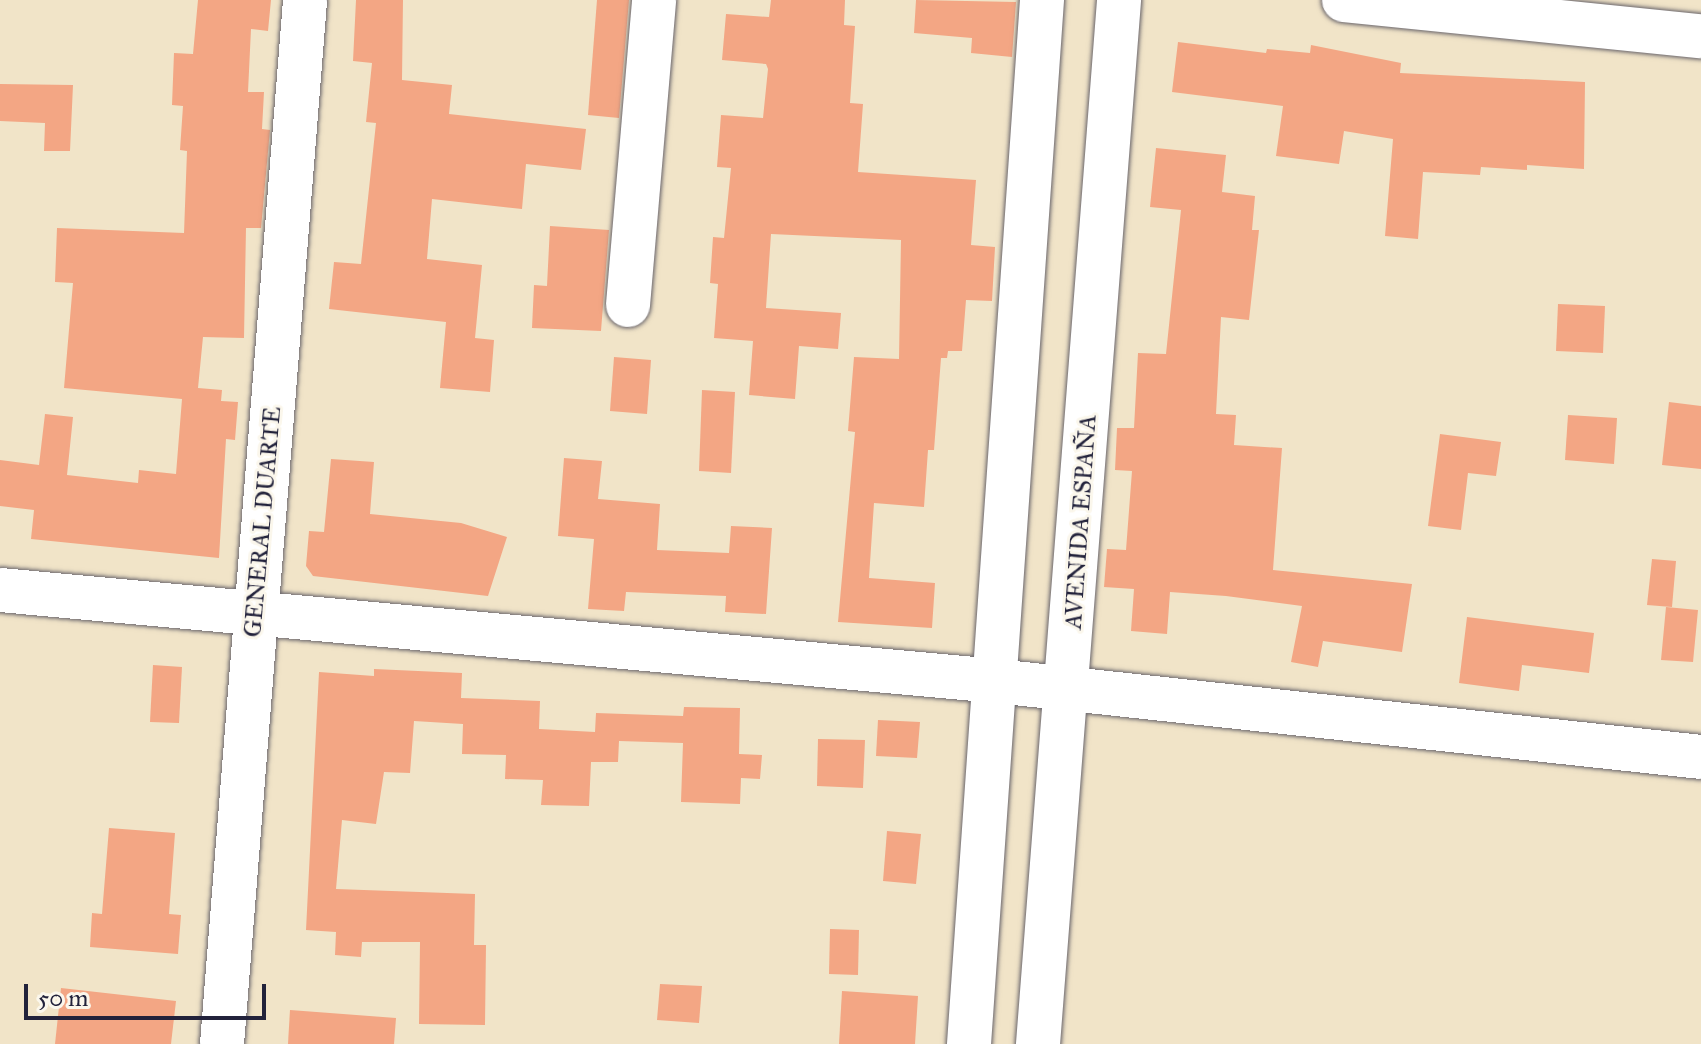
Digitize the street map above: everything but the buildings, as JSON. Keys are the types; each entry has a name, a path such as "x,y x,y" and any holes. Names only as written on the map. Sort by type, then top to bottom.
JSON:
{"street":[{"name":"GENERAL DUARTE","path":"222,1044 305,0"},
{"path":"628,305 654,0"},
{"path":"969,1044 1042,0"},
{"name":"AVENIDA ESPAÑA","path":"1038,1044 1069,689 1119,0"},
{"path":"1344,0 1701,36"},
{"path":"0,590 996,681 1701,757"}]}
